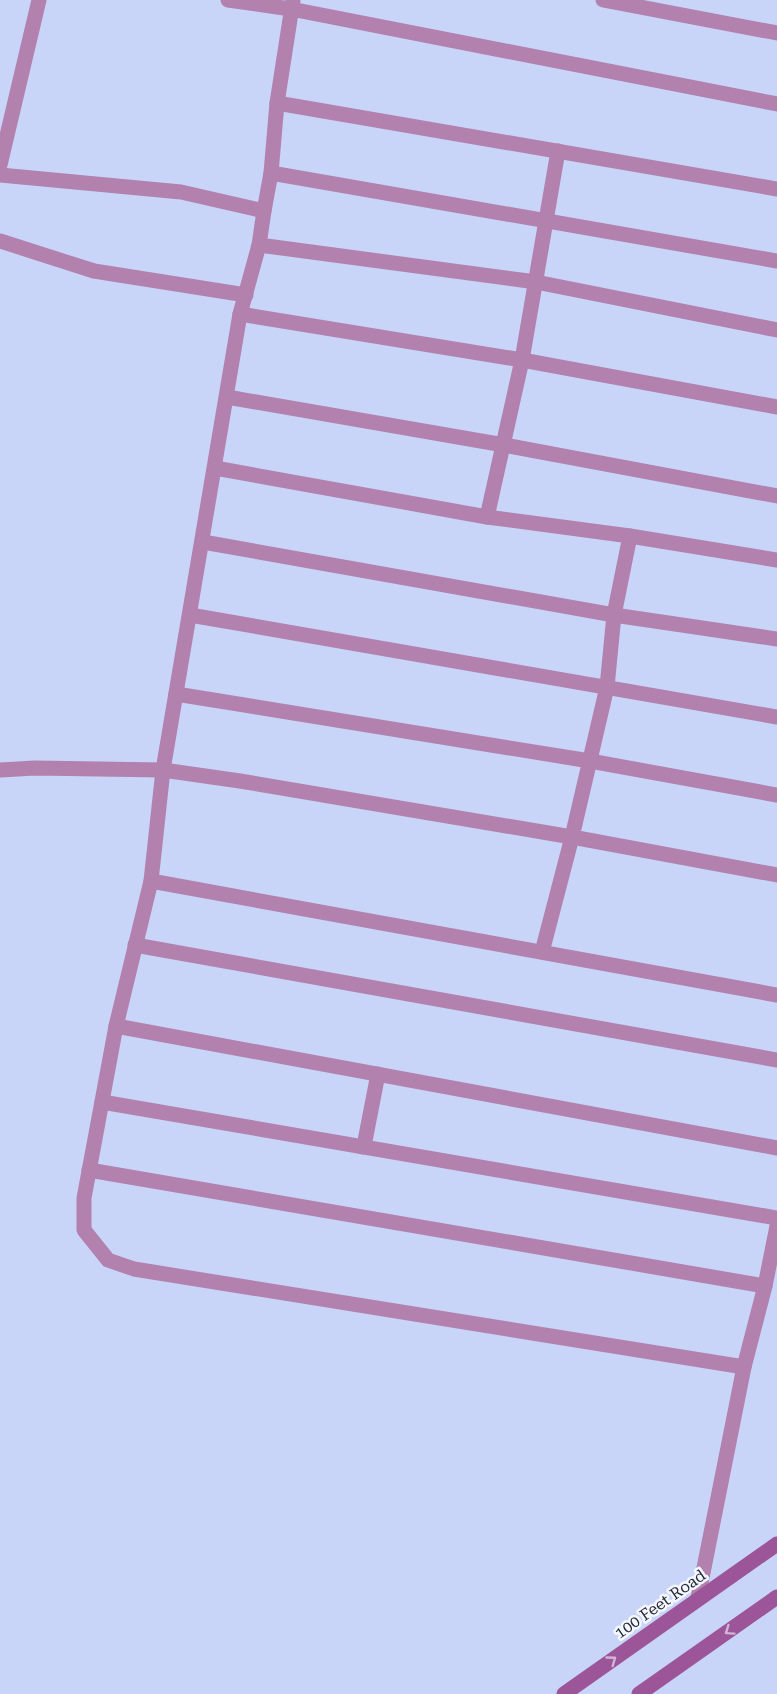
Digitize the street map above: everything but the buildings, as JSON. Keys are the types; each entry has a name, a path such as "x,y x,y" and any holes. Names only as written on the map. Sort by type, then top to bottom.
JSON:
{"main road":[{"name":"100 Feet Road","path":"564,1694 777,1544"},
{"path":"639,1694 777,1597"}],"street":[{"path":"0,165 39,0"},
{"path":"228,0 292,4 777,104"},
{"path":"603,0 777,33"},
{"path":"292,4 259,244 240,314 163,771 151,881 116,1026 84,1198 84,1230 108,1260 134,1269 744,1367"},
{"path":"277,103 777,189"},
{"path":"486,517 522,360 558,151"},
{"path":"270,173 777,261"},
{"path":"0,174 181,192 264,211"},
{"path":"0,241 94,271 246,295"},
{"path":"259,244 536,282 777,330"},
{"path":"240,314 522,360 777,407"},
{"path":"227,398 504,445 777,496"},
{"path":"215,468 486,517 630,536 777,560"},
{"path":"542,952 607,687 614,615 630,536"},
{"path":"202,542 614,615 777,639"},
{"path":"190,615 777,717"},
{"path":"177,694 590,761 777,795"},
{"path":"0,770 34,768 163,771 240,781 572,837 777,875"},
{"path":"151,881 777,995"},
{"path":"135,945 777,1060"},
{"path":"116,1026 777,1148"},
{"path":"362,1146 364,1146 378,1074"},
{"path":"102,1102 777,1218"},
{"path":"89,1170 765,1286"},
{"path":"698,1598 744,1367 765,1286 777,1226"}]}
